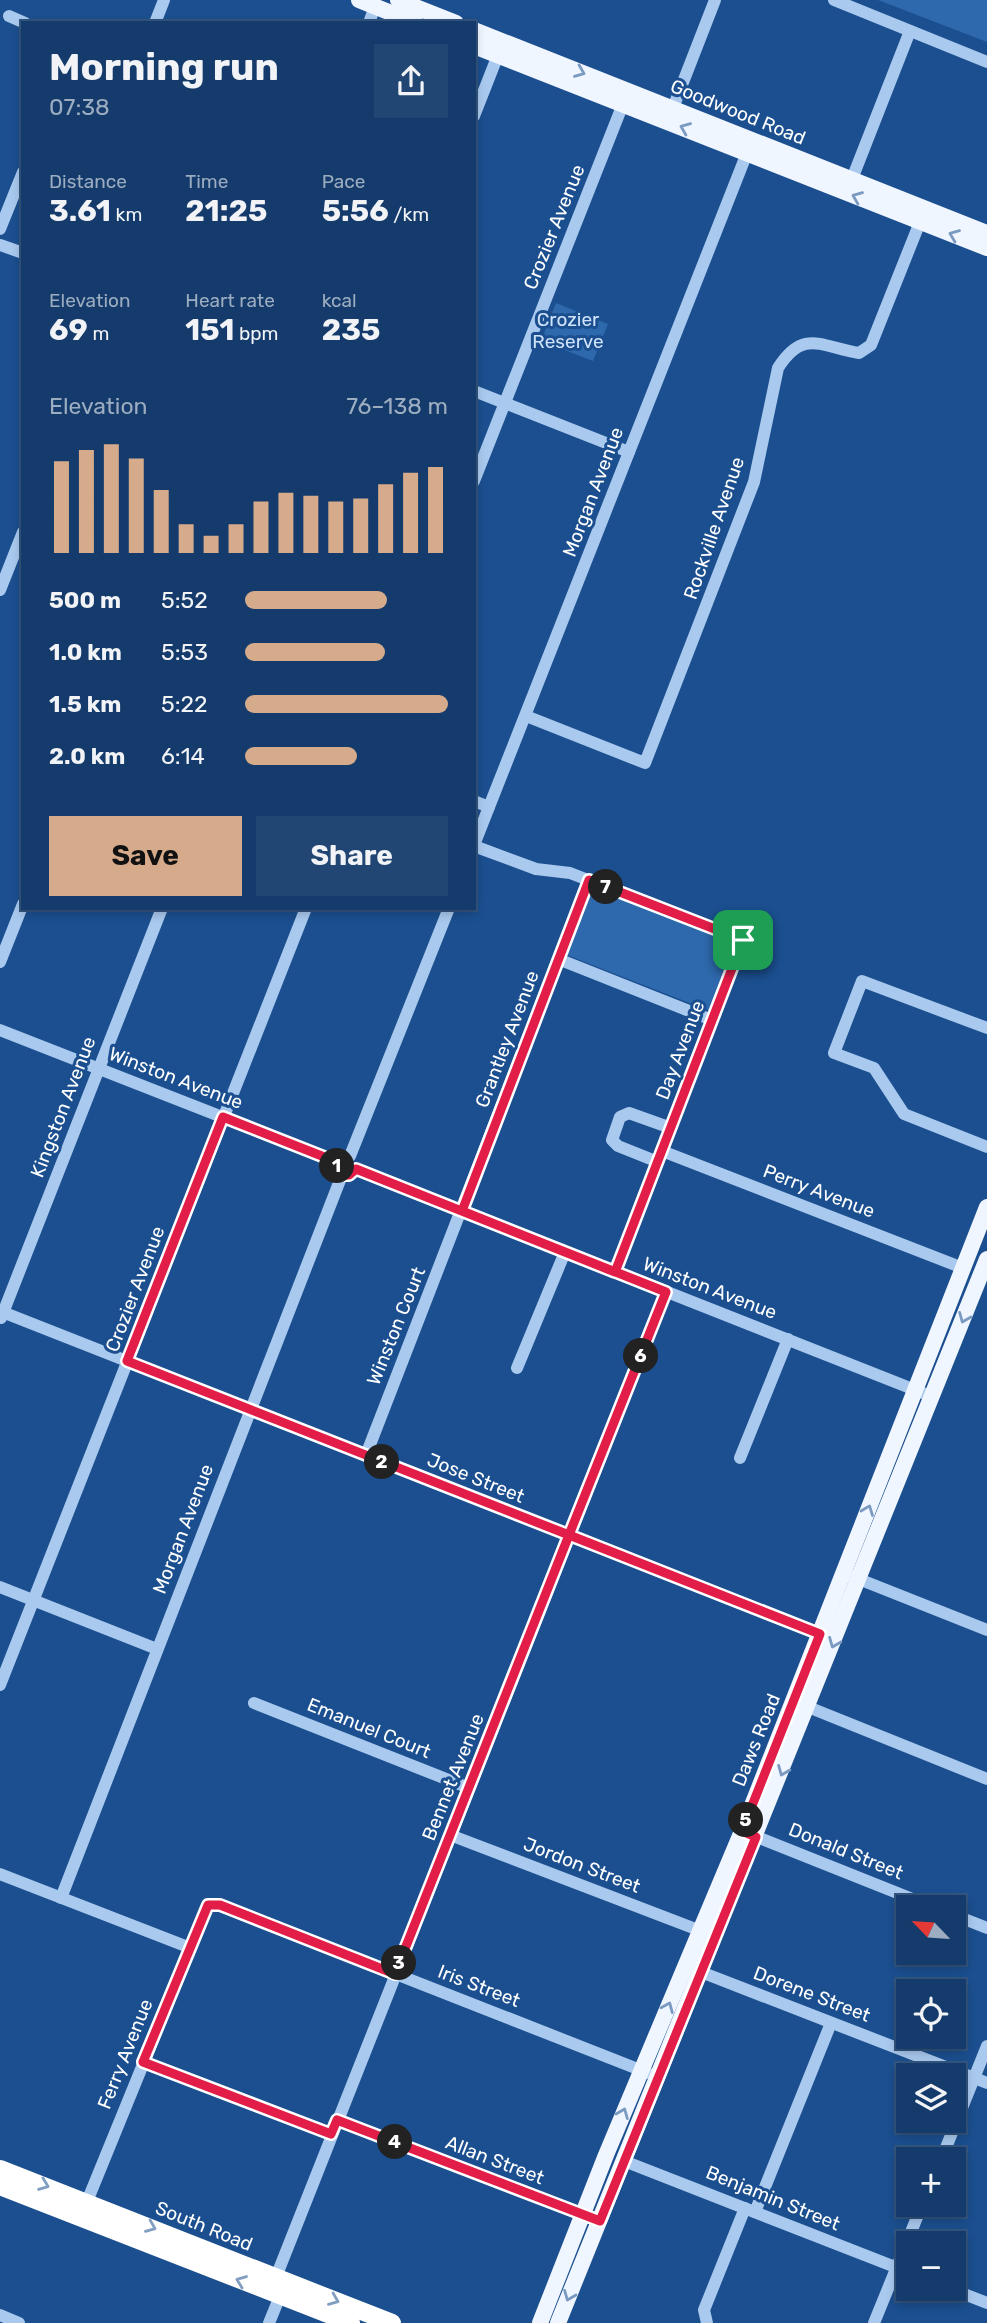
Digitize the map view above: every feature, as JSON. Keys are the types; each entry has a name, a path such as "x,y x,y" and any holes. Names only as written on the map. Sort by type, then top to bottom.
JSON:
{"highway":[{"name":"South Road","path":"0,2169 84,2210 281,2296 351,2323"},
{"name":"South Road","path":"0,2186 84,2210 276,2277 392,2323"}],"main road":[{"path":"359,0 375,6 416,10"},
{"path":"398,0 416,10 450,21"},
{"path":"482,33 498,55 517,47"},
{"name":"Goodwood Road","path":"482,33 987,233"},
{"name":"Goodwood Road","path":"476,47 987,248"},
{"path":"739,134 747,153 767,145"},
{"path":"914,204 920,222 940,214"},
{"name":"Daws Road","path":"558,2323 701,1972 820,1634 987,1207"},
{"name":"Daws Road","path":"540,2323 641,2070 701,1931 808,1707 987,1259"}],"street":[{"path":"156,21 164,0"},
{"path":"673,108 715,0"},
{"path":"834,0 987,62"},
{"path":"370,21 375,6"},
{"path":"9,16 21,21"},
{"path":"852,179 910,31"},
{"path":"476,111 498,55"},
{"name":"Crozier Avenue","path":"476,476 623,104"},
{"name":"Morgan Avenue","path":"476,841 747,153"},
{"path":"0,229 21,177"},
{"path":"0,205 13,196"},
{"name":"Rockville Avenue","path":"526,716 645,763 754,482 778,368 786,354 808,343 822,341 859,353 871,345 920,222"},
{"path":"0,244 21,252"},
{"path":"476,392 629,452"},
{"path":"0,590 21,537"},
{"path":"0,551 13,557"},
{"path":"476,803 489,807"},
{"name":"Day Avenue","path":"476,847 536,869 570,873 743,940 615,1272"},
{"name":"Grantley Avenue","path":"462,1211 589,880"},
{"path":"0,962 21,909"},
{"name":"Kingston Avenue","path":"1,1314 161,910"},
{"name":"Crozier Avenue","path":"0,1685 305,910"},
{"path":"350,1156 448,910"},
{"path":"558,959 712,1020"},
{"path":"987,1028 862,981 834,1053 874,1069 904,1114 987,1147"},
{"name":"Winston Avenue","path":"0,1030 223,1117 340,1169"},
{"name":"Day Avenue","path":"660,1156 618,1146 612,1140 620,1117 629,1113 671,1128"},
{"path":"342,1156 350,1156 355,1160 356,1169 349,1175 340,1169 342,1156"},
{"name":"Perry Avenue","path":"660,1156 963,1268"},
{"name":"Morgan Avenue","path":"61,1898 340,1169"},
{"name":"Winston Avenue","path":"356,1169 933,1397"},
{"name":"Winston Court","path":"366,1455 462,1211"},
{"path":"517,1368 565,1252"},
{"name":"Bennet Avenue","path":"276,2277 666,1292"},
{"name":"Jose Street","path":"1,1314 820,1634"},
{"path":"740,1458 788,1339"},
{"path":"844,1574 987,1630"},
{"path":"0,1587 157,1649"},
{"name":"Emanuel Court","path":"254,1703 469,1788"},
{"path":"808,1707 987,1779"},
{"name":"Donald Street","path":"749,1834 902,1895"},
{"name":"Jordon Street","path":"450,1835 701,1931"},
{"path":"0,1874 188,1947"},
{"name":"Iris Street","path":"208,1905 220,1905 658,2077"},
{"name":"Ferry Avenue","path":"84,2210 188,1947 208,1905"},
{"path":"966,1920 987,1928"},
{"name":"Dorene Street","path":"701,1972 987,2083"},
{"path":"707,2323 704,2310 831,2022"},
{"path":"946,2147 987,2046"},
{"path":"143,2062 331,2134"},
{"name":"Allan Street","path":"337,2120 600,2221"},
{"name":"Benjamin Street","path":"624,2161 896,2268"},
{"path":"874,2323 896,2281"},
{"path":"966,2295 987,2303"},
{"path":"269,2323 281,2296"},
{"path":"0,2315 19,2323"}],"green space":[{"path":"878,0 987,0 987,42"},
{"name":"Crozier Reserve","path":"556,303 608,324 593,361 541,341"},
{"path":"593,887 736,942 710,1011 567,955"}],"route":[{"path":"743,940 589,880 462,1211 514,1231 615,1272 666,1292 569,1535 820,1634 742,1831 756,1837 600,2221 337,2120 331,2134 143,2062 208,1905 220,1905 395,1974 569,1535 127,1361 223,1117 337,1162 337,1169 342,1175 349,1175 356,1169 615,1272 743,940"}]}
